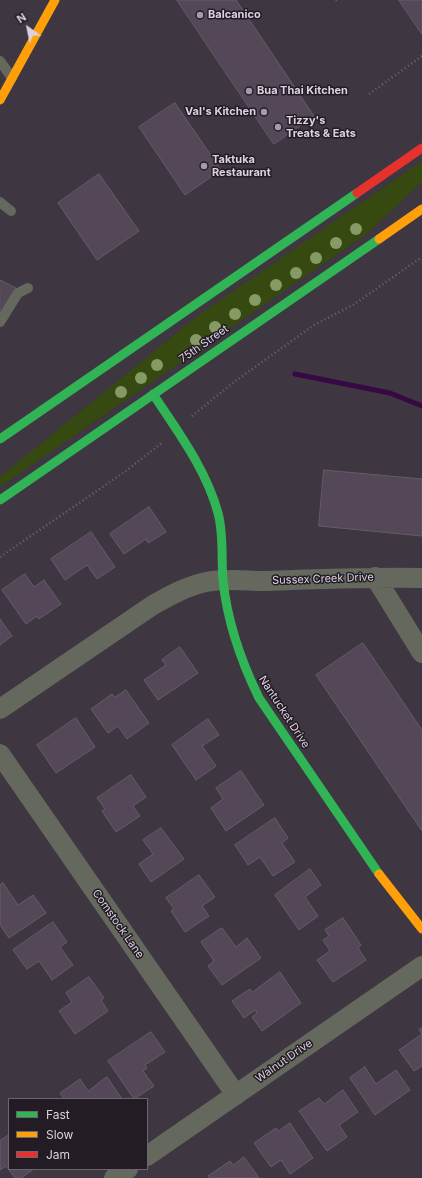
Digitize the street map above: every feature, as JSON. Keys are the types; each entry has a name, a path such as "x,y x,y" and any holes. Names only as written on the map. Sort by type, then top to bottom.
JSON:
{"main road":[{"path":"0,100 55,0"},
{"path":"0,439 422,148"},
{"name":"75th Street","path":"0,500 422,209"},
{"name":"Nantucket Drive","path":"153,394 199,462 211,488 219,515 223,580 237,649 247,675 259,698 383,880 422,929"}],"street":[{"name":"Sussex Creek Drive","path":"223,580 264,581 375,577 422,578"},
{"path":"375,577 422,653"},
{"path":"0,709 170,595 204,583 223,580"},
{"name":"Comstock Lane","path":"0,754 236,1094"},
{"name":"Walnut Drive","path":"148,1155 422,966"},
{"path":"114,1178 126,1170"}],"lane":[{"path":"0,61 12,78"},
{"path":"0,202 11,211"},
{"path":"0,322 18,293 28,288"}],"path":[{"path":"369,94 422,56"},
{"path":"188,420 234,382 314,325 353,304 422,257"},
{"path":"0,558 126,471 166,439"}],"green space":[{"path":"422,161 422,182 368,233 0,487 0,477 200,314"}],"building":[{"path":"177,0 236,0 314,116 274,144"},
{"path":"399,0 422,0 422,34"},
{"path":"175,103 221,170 185,195 139,127"},
{"path":"99,174 139,231 97,260 58,203"},
{"path":"0,280 16,288 0,316"},
{"path":"324,470 422,479 422,536 319,526"},
{"path":"149,507 166,532 148,543 146,539 124,554 110,534"},
{"path":"91,532 115,567 97,579 87,565 65,580 51,559"},
{"path":"25,574 34,587 44,580 61,604 39,619 37,616 26,624 2,590"},
{"path":"0,619 12,636 0,645"},
{"path":"363,643 422,730 422,831 316,675"},
{"path":"180,647 198,673 158,700 144,680 166,665 162,660"},
{"path":"126,690 149,723 127,739 118,726 108,733 91,709 112,694 115,697"},
{"path":"76,718 95,747 56,773 37,745"},
{"path":"208,719 219,735 202,746 216,766 196,780 172,745"},
{"path":"241,771 264,805 226,831 211,808 223,799 216,788"},
{"path":"131,775 146,797 133,806 140,816 116,832 102,811 105,809 97,798"},
{"path":"275,818 288,838 282,843 295,862 273,876 260,857 248,865 235,845"},
{"path":"161,828 184,859 151,882 139,864 153,854 143,840"},
{"path":"310,869 321,885 305,897 318,916 299,930 275,895"},
{"path":"199,875 215,897 202,906 209,916 185,932 171,911 174,909 166,898"},
{"path":"3,883 18,905 33,895 46,913 9,938 0,925 0,885"},
{"path":"343,918 361,945 358,948 366,960 333,982 317,960 330,951 323,940 329,936 325,930"},
{"path":"53,922 67,942 60,947 73,965 52,980 39,961 27,969 13,950"},
{"path":"222,928 236,947 247,938 261,958 222,985 208,966 214,961 201,942"},
{"path":"280,972 301,1003 262,1031 252,1017 257,1013 255,1010 244,1018 232,1001 250,989 252,992"},
{"path":"89,977 104,998 101,1000 108,1011 75,1034 59,1011 72,1002 66,993"},
{"path":"151,1032 165,1052 145,1065 147,1068 143,1071 154,1086 136,1098 133,1098 108,1061"},
{"path":"422,1034 422,1066 414,1071 399,1050"},
{"path":"365,1067 376,1084 396,1070 410,1090 375,1115 350,1078"},
{"path":"107,1077 121,1098 63,1098 60,1093 80,1079 88,1091"},
{"path":"343,1090 358,1112 339,1125 347,1137 327,1151 299,1111 319,1098 324,1104"},
{"path":"290,1123 313,1158 290,1174 281,1160 271,1167 254,1143 276,1128 278,1131"},
{"path":"8,1136 8,1169 6,1166 0,1170 0,1141"},
{"path":"244,1157 259,1178 210,1178 208,1176 230,1161 233,1165"},
{"path":"9,1170 33,1170 21,1178 15,1178"}],"waterway":[{"path":"295,374 390,393 422,406"}],"traffic: fast":[{"path":"0,439 357,193"},
{"path":"0,500 379,239"},
{"path":"153,394 199,466 213,497 220,521 223,580 231,626 246,670 259,698 379,874"}],"traffic: slow":[{"path":"0,100 55,0"},
{"path":"379,239 422,209"},
{"path":"379,874 422,929"}],"traffic: jam":[{"path":"357,193 422,148"}],"place":[{"name":"Balcanico","path":"200,15"},
{"name":"Bua Thai Kitchen","path":"249,91"},
{"name":"Val's Kitchen","path":"264,112"},
{"name":"Tizzy's Treats & Eats","path":"278,127"},
{"name":"Taktuka Restaurant","path":"204,166"}]}
